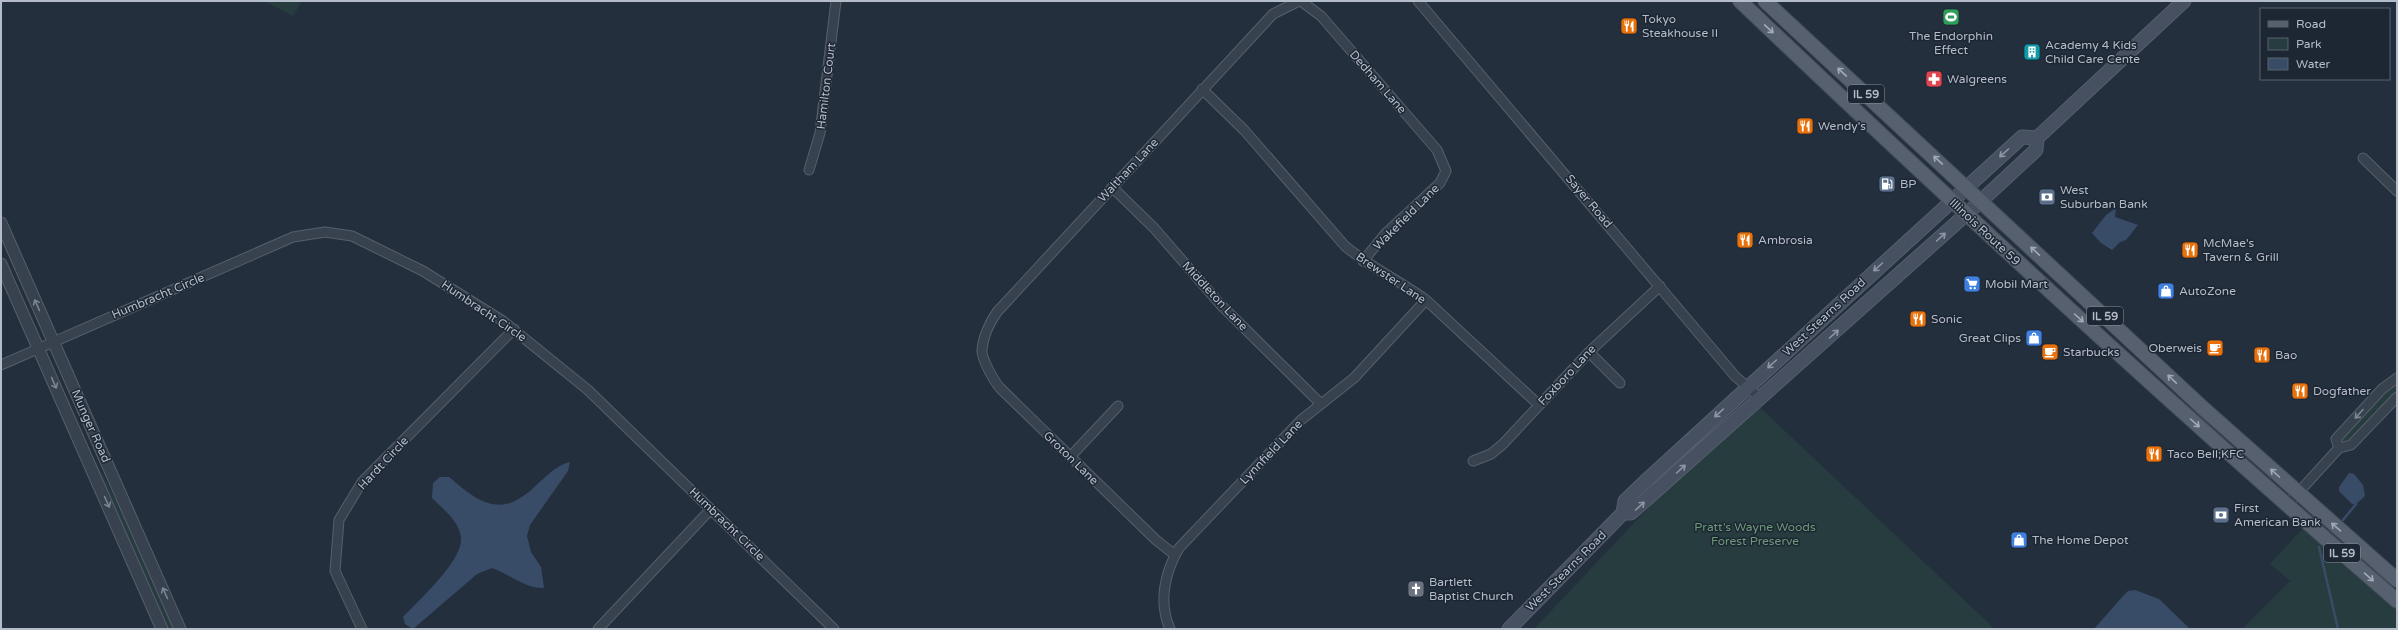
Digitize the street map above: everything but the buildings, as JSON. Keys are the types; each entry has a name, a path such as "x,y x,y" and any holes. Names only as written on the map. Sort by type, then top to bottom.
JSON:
{"main road":[{"name":"Illinois Route 59","path":"1740,1 1965,214 2286,505 2397,601"},
{"name":"Illinois Route 59","path":"1765,1 2298,493 2397,580"},
{"name":"West Stearns Road","path":"1623,513 1631,513 1761,399 2036,150 2037,138 2177,3"},
{"name":"West Stearns Road","path":"1509,629 1623,513 1625,501 2022,136 2037,138"}],"street":[{"name":"Hamilton Court","path":"809,170 820,134 836,1"},
{"name":"Sayer Road","path":"1418,1 1735,376 1761,399"},
{"name":"Waltham Lane","path":"981,351 990,324 996,312 1273,14 1298,2"},
{"name":"Dedham Lane","path":"1298,2 1321,16 1432,144 1440,155 1446,171"},
{"name":"Brewster Lane","path":"1202,89 1245,131 1338,239 1363,261 1406,285 1426,300 1539,405"},
{"path":"2363,158 2397,191"},
{"name":"Wakefield Lane","path":"1363,261 1386,233 1440,183 1446,171"},
{"name":"Middleton Lane","path":"1112,187 1154,228 1220,304 1320,403"},
{"name":"Munger Road","path":"1,223 180,629"},
{"name":"Humbracht Circle","path":"1,365 294,237 325,232 352,236 423,271 476,303 514,329 586,388 834,629"},
{"name":"Munger Road","path":"1,264 162,629"},
{"name":"Foxboro Lane","path":"1474,460 1491,454 1503,444 1588,352 1660,286"},
{"name":"Lynnfield Lane","path":"1170,629 1165,610 1164,591 1168,573 1175,555 1192,532 1320,403 1354,378 1426,300"},
{"name":"Hardt Circle","path":"362,629 336,571 339,520 362,482 514,329"},
{"name":"Groton Lane","path":"981,351 992,377 1000,388 1156,540 1175,555"},
{"path":"1588,352 1620,383"},
{"path":"2338,448 2336,439 2382,389 2397,378"},
{"path":"2286,505 2338,448 2351,445 2397,397"},
{"path":"1070,457 1118,406"},
{"path":"598,629 711,509"}],"green space":[{"path":"264,1 302,1 293,16"},
{"path":"2397,384 2397,391 2346,444 2342,444 2341,440 2381,396"},
{"name":"Pratt’s Wayne Woods Forest Preserve","path":"1751,399 1995,629 1534,629"},
{"path":"93,456 126,519 174,629 168,629 91,457"},
{"path":"2303,528 2397,608 2397,629 2242,629 2290,581 2270,564"}],"water":[{"path":"2116,208 2115,217 2138,225 2126,240 2120,242 2112,250 2101,243 2092,233 2106,215"},
{"path":"570,462 568,471 530,525 527,536 531,552 541,567 544,588 537,588 524,584 492,568 477,574 413,629 405,624 403,617 439,580 455,557 460,546 460,531 454,520 432,498 433,483 440,477 449,477 473,496 482,501 500,505 510,503 523,496 548,474"},
{"path":"2349,473 2354,474 2363,485 2365,496 2356,504 2352,504 2339,491 2339,487"},
{"path":"2135,590 2159,599 2190,629 2094,629 2128,591"}],"waterway":[{"path":"2343,520 2356,504"},
{"path":"2319,547 2338,629"}],"place":[{"name":"The Endorphin Effect","path":"1951,17"},
{"name":"Tokyo Steakhouse II","path":"1629,26"},
{"name":"Academy 4 Kids Child Care Cente","path":"2032,52"},
{"name":"Walgreens","path":"1934,79"},
{"name":"Wendy's","path":"1805,126"},
{"name":"BP","path":"1887,184"},
{"name":"West Suburban Bank","path":"2047,197"},
{"name":"Ambrosia","path":"1745,240"},
{"name":"McMae's Tavern & Grill","path":"2190,250"},
{"name":"Mobil Mart","path":"1972,284"},
{"name":"AutoZone","path":"2166,291"},
{"name":"Sonic","path":"1918,319"},
{"name":"Great Clips","path":"2034,338"},
{"name":"Oberweis","path":"2215,348"},
{"name":"Starbucks","path":"2050,352"},
{"name":"Bao","path":"2262,355"},
{"name":"Dogfather","path":"2300,391"},
{"name":"Taco Bell;KFC","path":"2154,454"},
{"name":"First American Bank","path":"2221,515"},
{"name":"The Home Depot","path":"2019,540"},
{"name":"Bartlett Baptist Church","path":"1416,589"}]}
